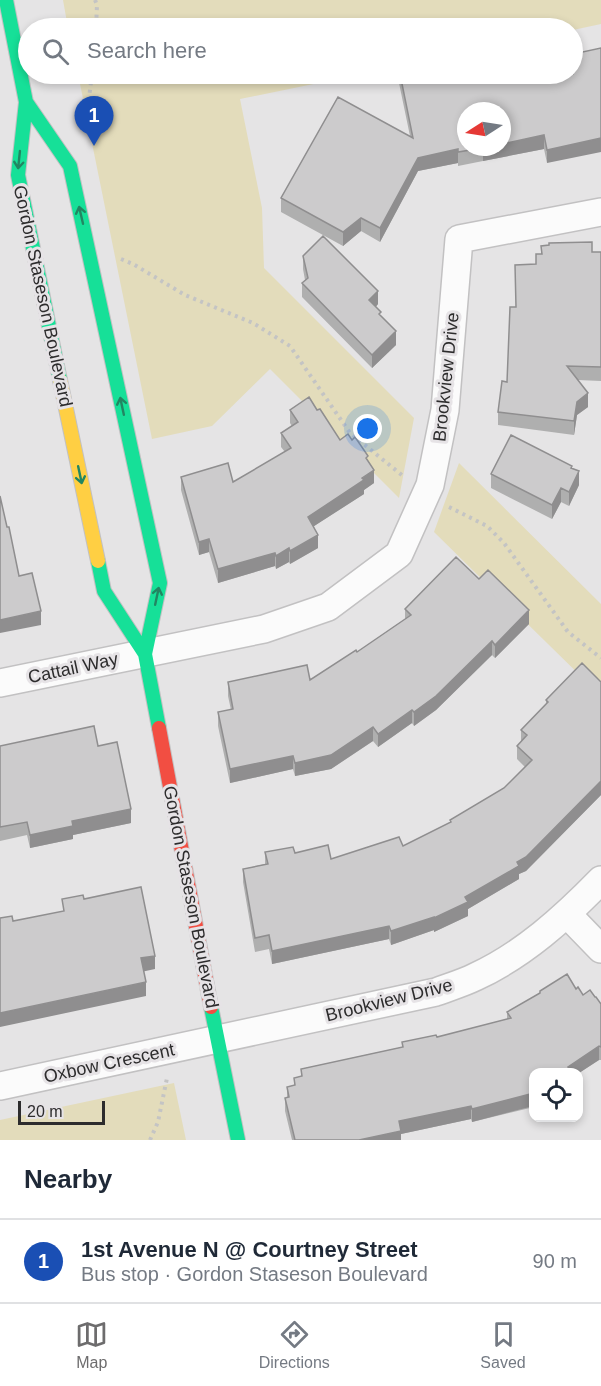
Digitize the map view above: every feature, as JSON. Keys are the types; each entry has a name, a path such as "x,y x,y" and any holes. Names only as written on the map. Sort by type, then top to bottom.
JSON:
{"street":[{"path":"6,0 18,61"},
{"path":"22,84 26,102"},
{"name":"Gordon Staseson Boulevard","path":"26,102 70,166 91,258 160,583 145,654"},
{"name":"Gordon Staseson Boulevard","path":"26,102 18,176 104,591 145,654 217,1040 238,1140"},
{"name":"Brookview Drive","path":"145,654 264,629 328,607 399,554 430,485 445,410 459,239 601,212"},
{"name":"Cattail Way","path":"0,683 145,654"},
{"name":"Brookview Drive","path":"217,1040 435,992 475,977 519,951 567,914 601,880"},
{"path":"567,914 601,949"},
{"name":"Oxbow Crescent","path":"0,1086 217,1040"}],"path":[{"path":"95,0 96,18"},
{"path":"91,258 109,254 133,264 185,295 253,323 290,346 350,433 426,495 486,526 504,543 568,632 601,658"},
{"path":"150,1140 158,1122 174,1049"}],"shaded area":[{"path":"63,0 601,0 601,24 583,28 583,18 66,18"},
{"path":"80,84 313,84 240,99 262,208 264,268 414,418 399,498 270,369 212,426 152,439"},
{"path":"459,463 601,604 601,696 434,532"},
{"path":"174,1083 186,1140 0,1140 0,1120"}],"building":[{"path":"601,48 601,138 547,150 544,135 511,142 511,102 457,102 457,149 418,158 380,228 361,218 343,232 281,198 338,97 413,138 402,84 583,84 583,52"},
{"path":"323,236 378,291 369,300 396,331 372,355 302,283 308,278 303,256"},
{"path":"592,242 592,252 601,252 601,367 567,366 588,393 577,402 574,421 498,412 502,381 507,382 510,307 516,307 515,265 536,264 536,254 542,254 541,246 549,245 549,243"},
{"path":"309,397 317,410 320,409 340,440 348,434 352,440 355,437 374,470 362,478 364,480 308,517 318,535 276,556 275,553 218,569 209,539 199,542 181,477 228,463 233,482 291,448 281,433 298,422 290,410"},
{"path":"511,435 579,471 569,492 561,488 552,505 491,474"},
{"path":"0,496 19,576 32,573 41,611 0,620"},
{"path":"456,557 479,579 488,570 529,610 495,645 492,641 436,696 378,734 373,727 331,755 295,763 293,756 230,769 218,712 233,709 228,682 307,665 310,680 356,650 357,652 411,615 405,609"},
{"path":"582,663 601,682 601,781 526,857 517,862 519,866 465,897 468,902 434,918 391,931 389,926 272,951 269,935 255,938 243,869 268,864 265,852 293,847 295,853 328,845 331,859 399,837 403,846 451,822 450,820 504,788 532,760 517,746 527,735 521,730"},
{"path":"94,726 98,746 117,742 131,809 72,821 73,826 30,835 27,822 0,827 0,746"},
{"path":"141,887 155,956 141,958 146,982 0,1013 0,918 12,916 13,921 64,911 62,899 83,895 84,899"},
{"path":"567,974 576,989 578,987 583,995 590,990 601,1004 601,1047 599,1046 569,1068 529,1068 529,1094 472,1109 471,1106 399,1121 401,1131 359,1140 295,1140 285,1098 289,1097 287,1087 295,1085 294,1078 302,1076 301,1069 403,1047 402,1042 436,1035 437,1037 511,1018 507,1012"}],"traffic: fast":[{"path":"6,0 18,61"},
{"path":"22,84 26,102 18,175 60,380"},
{"path":"26,102 70,166 160,583 145,654 159,728"},
{"path":"98,561 104,591 145,654"},
{"path":"211,1007 238,1140"}],"traffic: slow":[{"path":"60,380 98,561"}],"traffic: jam":[{"path":"159,728 211,1007"}],"place":[{"name":"1st Avenue N @ Courtney Street","path":"94,146"}]}
